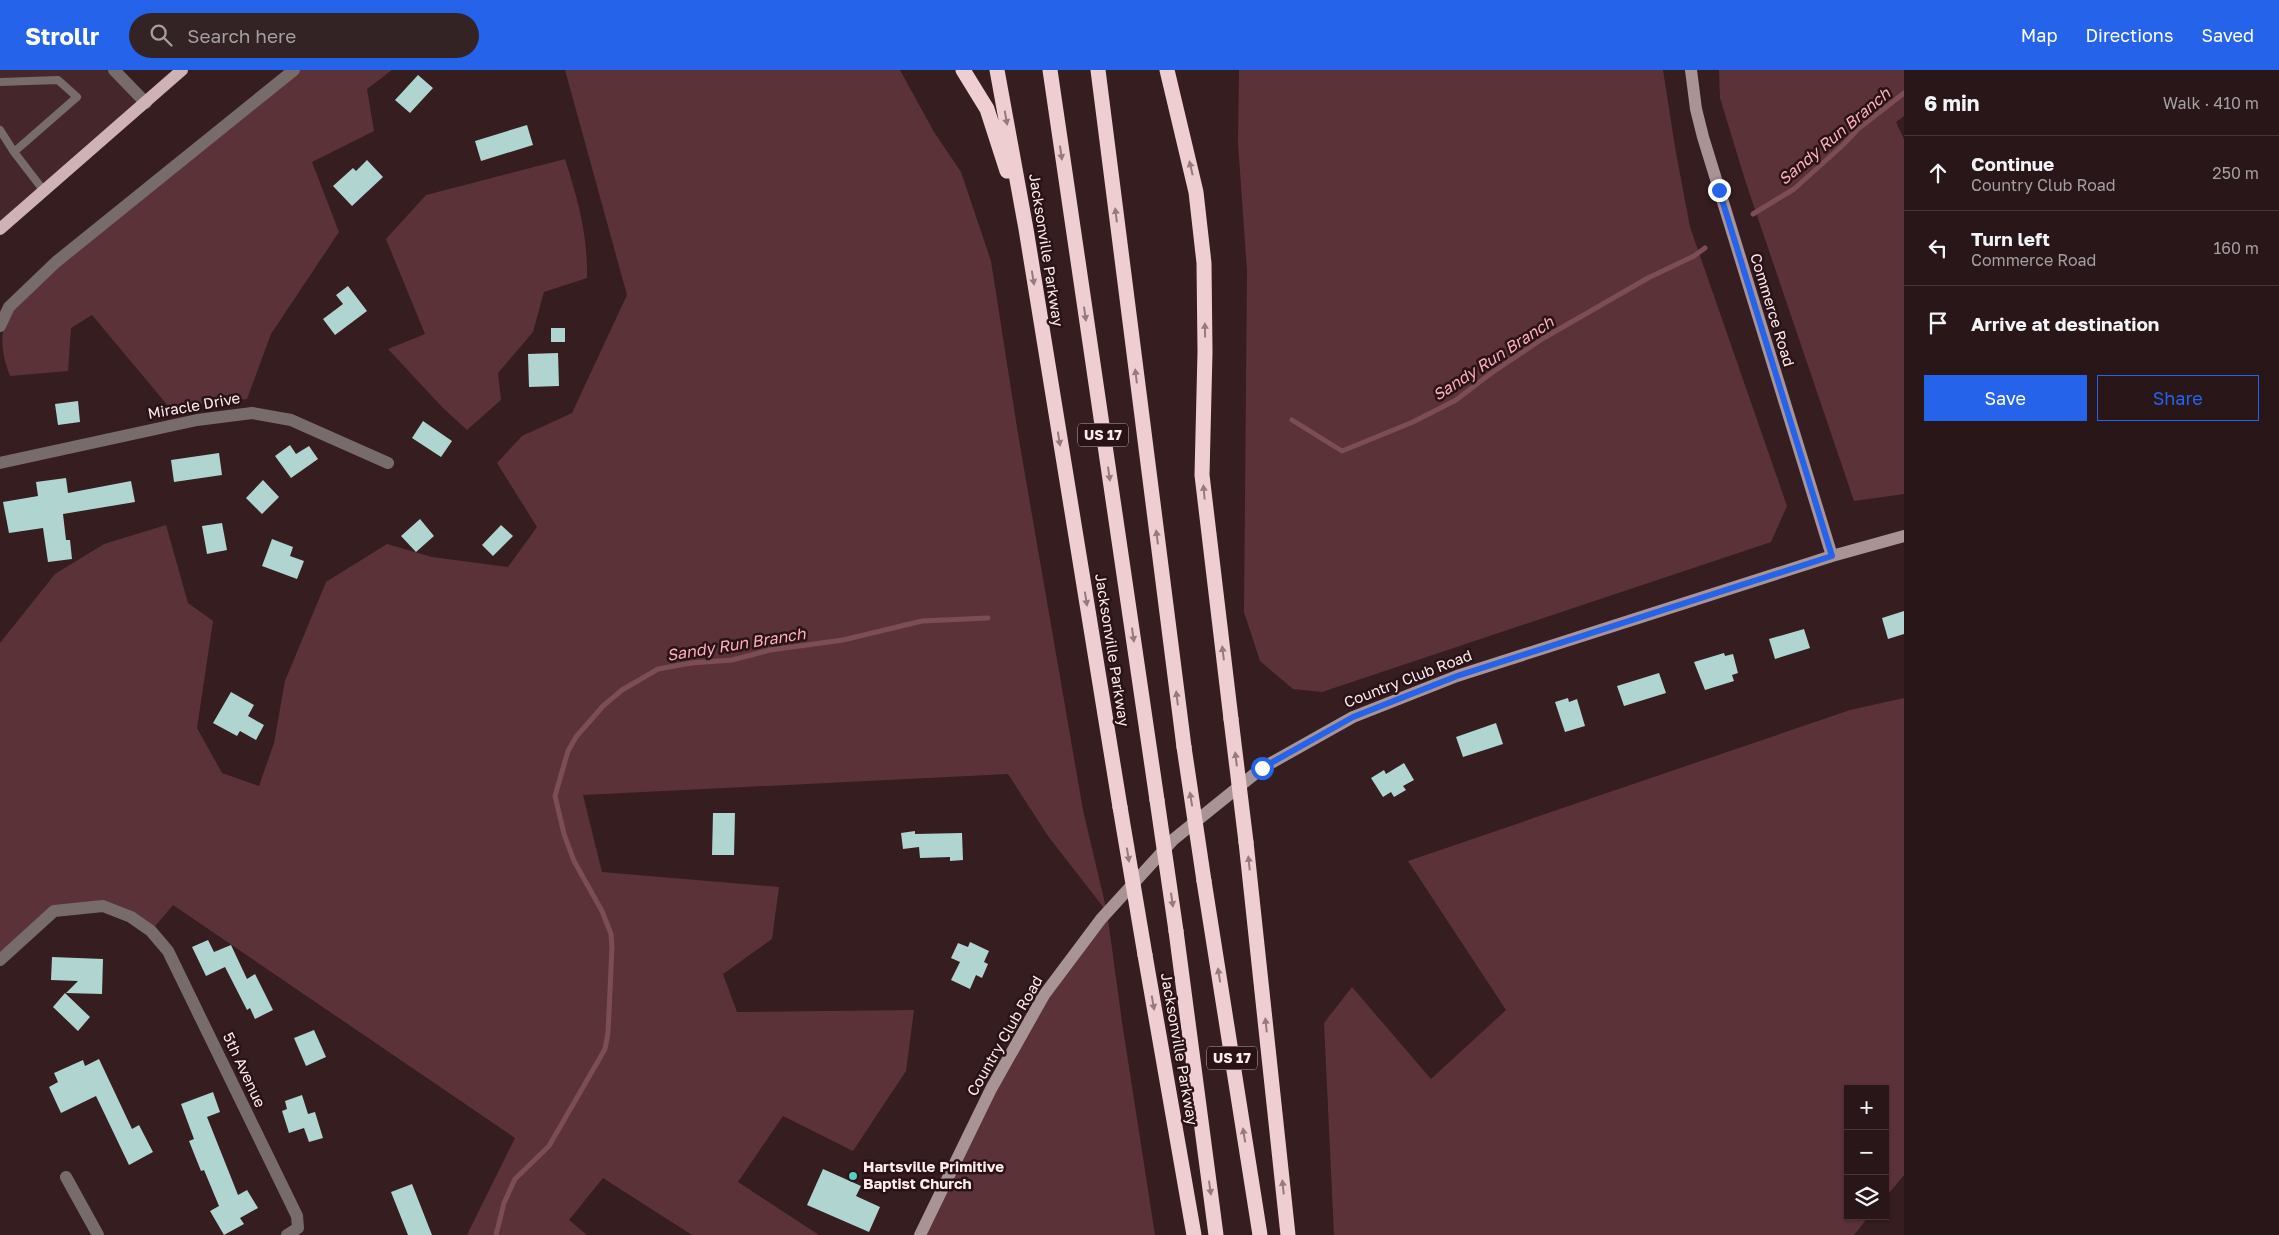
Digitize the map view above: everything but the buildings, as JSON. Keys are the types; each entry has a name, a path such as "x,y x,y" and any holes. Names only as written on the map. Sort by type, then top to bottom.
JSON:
{"highway":[{"path":"963,70 987,109 1026,229"},
{"name":"Jacksonville Parkway","path":"997,70 1026,229 1120,806 1194,1235"},
{"name":"US 17","path":"1050,70 1176,931 1216,1235"},
{"name":"US 17","path":"1098,70 1184,747 1260,1235"},
{"path":"1167,70 1196,192 1204,263 1205,352 1202,476 1246,842 1288,1235"}],"main road":[{"path":"0,229 182,70"},
{"name":"Commerce Road","path":"1691,70 1696,109 1703,137 1832,556"},
{"name":"Country Club Road","path":"920,1235 991,1090 1044,995 1101,919 1174,839 1262,768 1353,717 1457,676 1832,556 1904,536"}],"street":[{"path":"114,70 146,103"},
{"path":"0,326 9,307 56,262 294,70"},
{"name":"Miracle Drive","path":"0,463 197,420 252,413 290,420 388,463"},
{"name":"5th Avenue","path":"0,960 54,911 102,906 131,917 151,930 168,951 297,1216 292,1232"},
{"path":"66,1177 98,1235"}],"lane":[{"path":"0,82 58,80 77,97 14,152"},
{"path":"0,130 14,152 44,191"}],"shaded area":[{"path":"0,70 114,70 146,103 0,229"},
{"path":"294,70 392,70 367,89 374,131 312,162 339,232 271,334 247,399 169,407 92,315 71,328 68,371 10,376 4,358 2,341 9,307"},
{"path":"565,70 900,70 934,132 961,172 991,261 1018,434 1083,810 1107,912 1048,836 1008,774 583,795 602,872 779,887 772,939 723,974 737,1012 914,1010 906,1071 853,1151 783,1116 738,1182 819,1235 692,1235 603,1178 569,1220 587,1235 467,1235 515,1138 173,905 151,931 103,906 54,911 0,960 0,643 55,574 104,544 166,525 188,603 213,621 197,728 222,773 259,786 274,743 285,681 326,582 387,544 432,557 508,567 537,527 497,463 522,436 572,413 627,295"},
{"path":"1239,70 1663,70 1690,227 1787,506 1771,542 1322,692 1293,689 1260,661 1244,612 1247,271 1238,143"},
{"path":"1719,70 1904,70 1904,116 1896,122 1904,139 1904,494 1854,501 1746,183 1720,98"},
{"path":"565,159 584,232 587,278 544,292 533,332 498,373 501,400 467,430 443,408 388,349 425,334 386,239 426,195"},
{"path":"1904,698 1904,1175 1889,1193 1889,1085 1844,1085 1844,1220 1866,1220 1854,1235 1334,1235 1324,1023 1352,987 1431,1079 1506,1010 1408,861 1850,710"},
{"path":"1107,912 1155,1235 920,1235 1044,995"}],"waterway":[{"name":"Sandy Run Branch","path":"1753,214 1794,189 1858,129 1904,93"},
{"name":"Sandy Run Branch","path":"1292,420 1342,451 1413,422 1456,400 1490,374 1542,339 1648,278 1694,256 1705,248"},
{"name":"Sandy Run Branch","path":"496,1235 504,1203 515,1179 549,1146 605,1049 608,1033 611,934 602,911 574,861 564,834 555,796 568,751 576,737 603,706 622,690 658,669 691,663 732,660 770,650 843,640 922,621 988,618"}],"place":[{"name":"Hartsville Primitive Baptist Church","path":"853,1176"}],"route":[{"path":"1262,768 1353,717 1457,676 1832,556 1719,190"}]}
